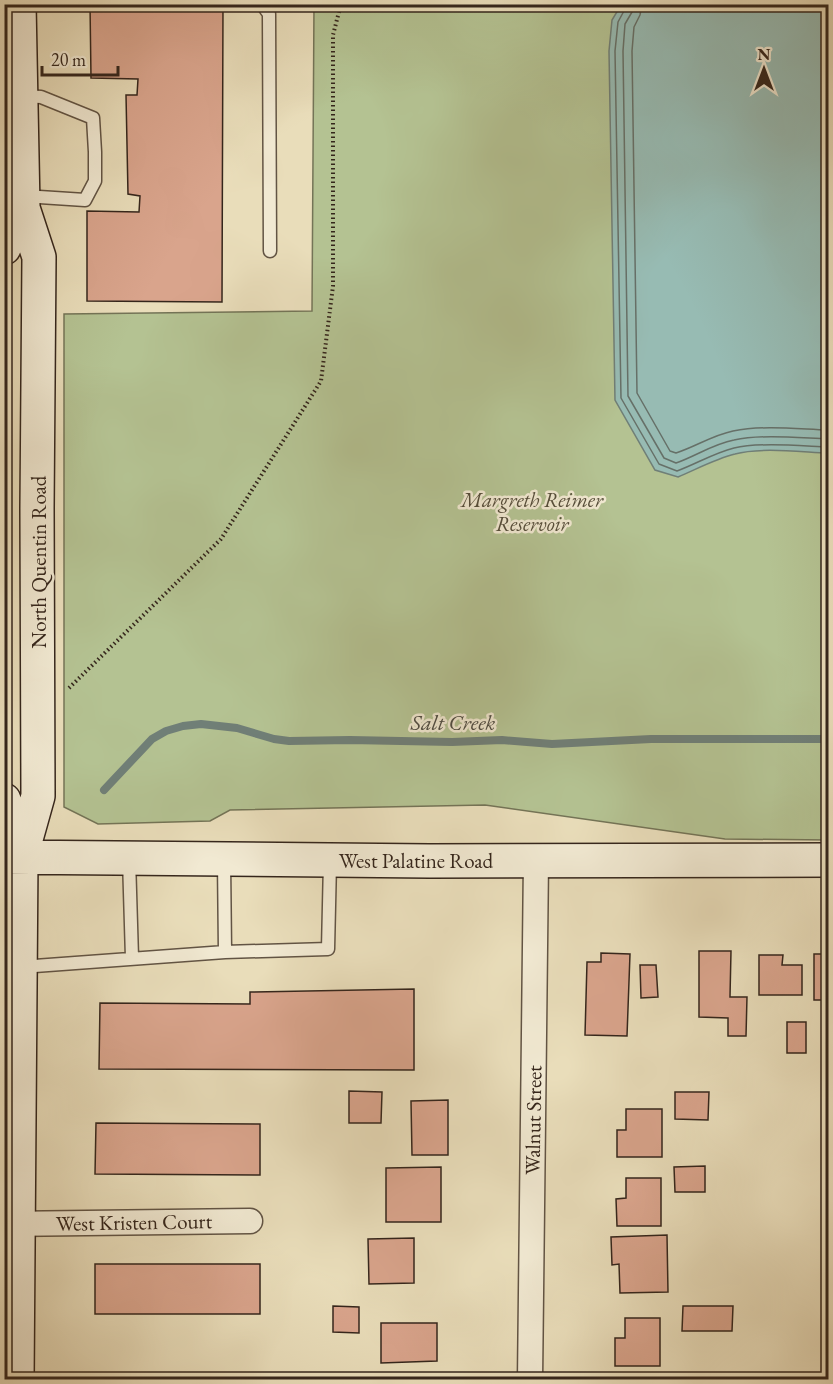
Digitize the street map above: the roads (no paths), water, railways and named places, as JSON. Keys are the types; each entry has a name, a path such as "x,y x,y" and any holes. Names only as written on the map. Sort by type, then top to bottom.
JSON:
{"main road":[{"name":"North Quentin Road","path":"4,248 17,203 21,96 19,4"},
{"name":"North Quentin Road","path":"13,857 38,796 39,257 17,203"},
{"path":"4,800 13,857 20,967 11,1224 17,1380"},
{"name":"West Palatine Road","path":"13,857 430,861 828,860"}],"street":[{"name":"Walnut Street","path":"530,1380 536,860"},
{"name":"West Kristen Court","path":"11,1224 250,1221"}],"lane":[{"path":"262,4 268,14 270,251"},
{"path":"17,203 85,200 95,181 93,118 41,97 21,96"},
{"path":"129,858 132,958"},
{"path":"224,859 225,952"},
{"path":"20,967 225,952 328,949 330,860"}],"water":[{"path":"621,5 828,5 828,453 781,450 745,452 720,459 678,477 655,470 615,400 609,51 612,20"}],"waterway":[{"name":"Salt Creek","path":"104,790 152,739 166,731 201,724 237,728 289,741 502,740 552,744 651,739 828,739"}],"park label":[{"name":"Margreth Reimer Reservoir","path":"532,511"}]}
